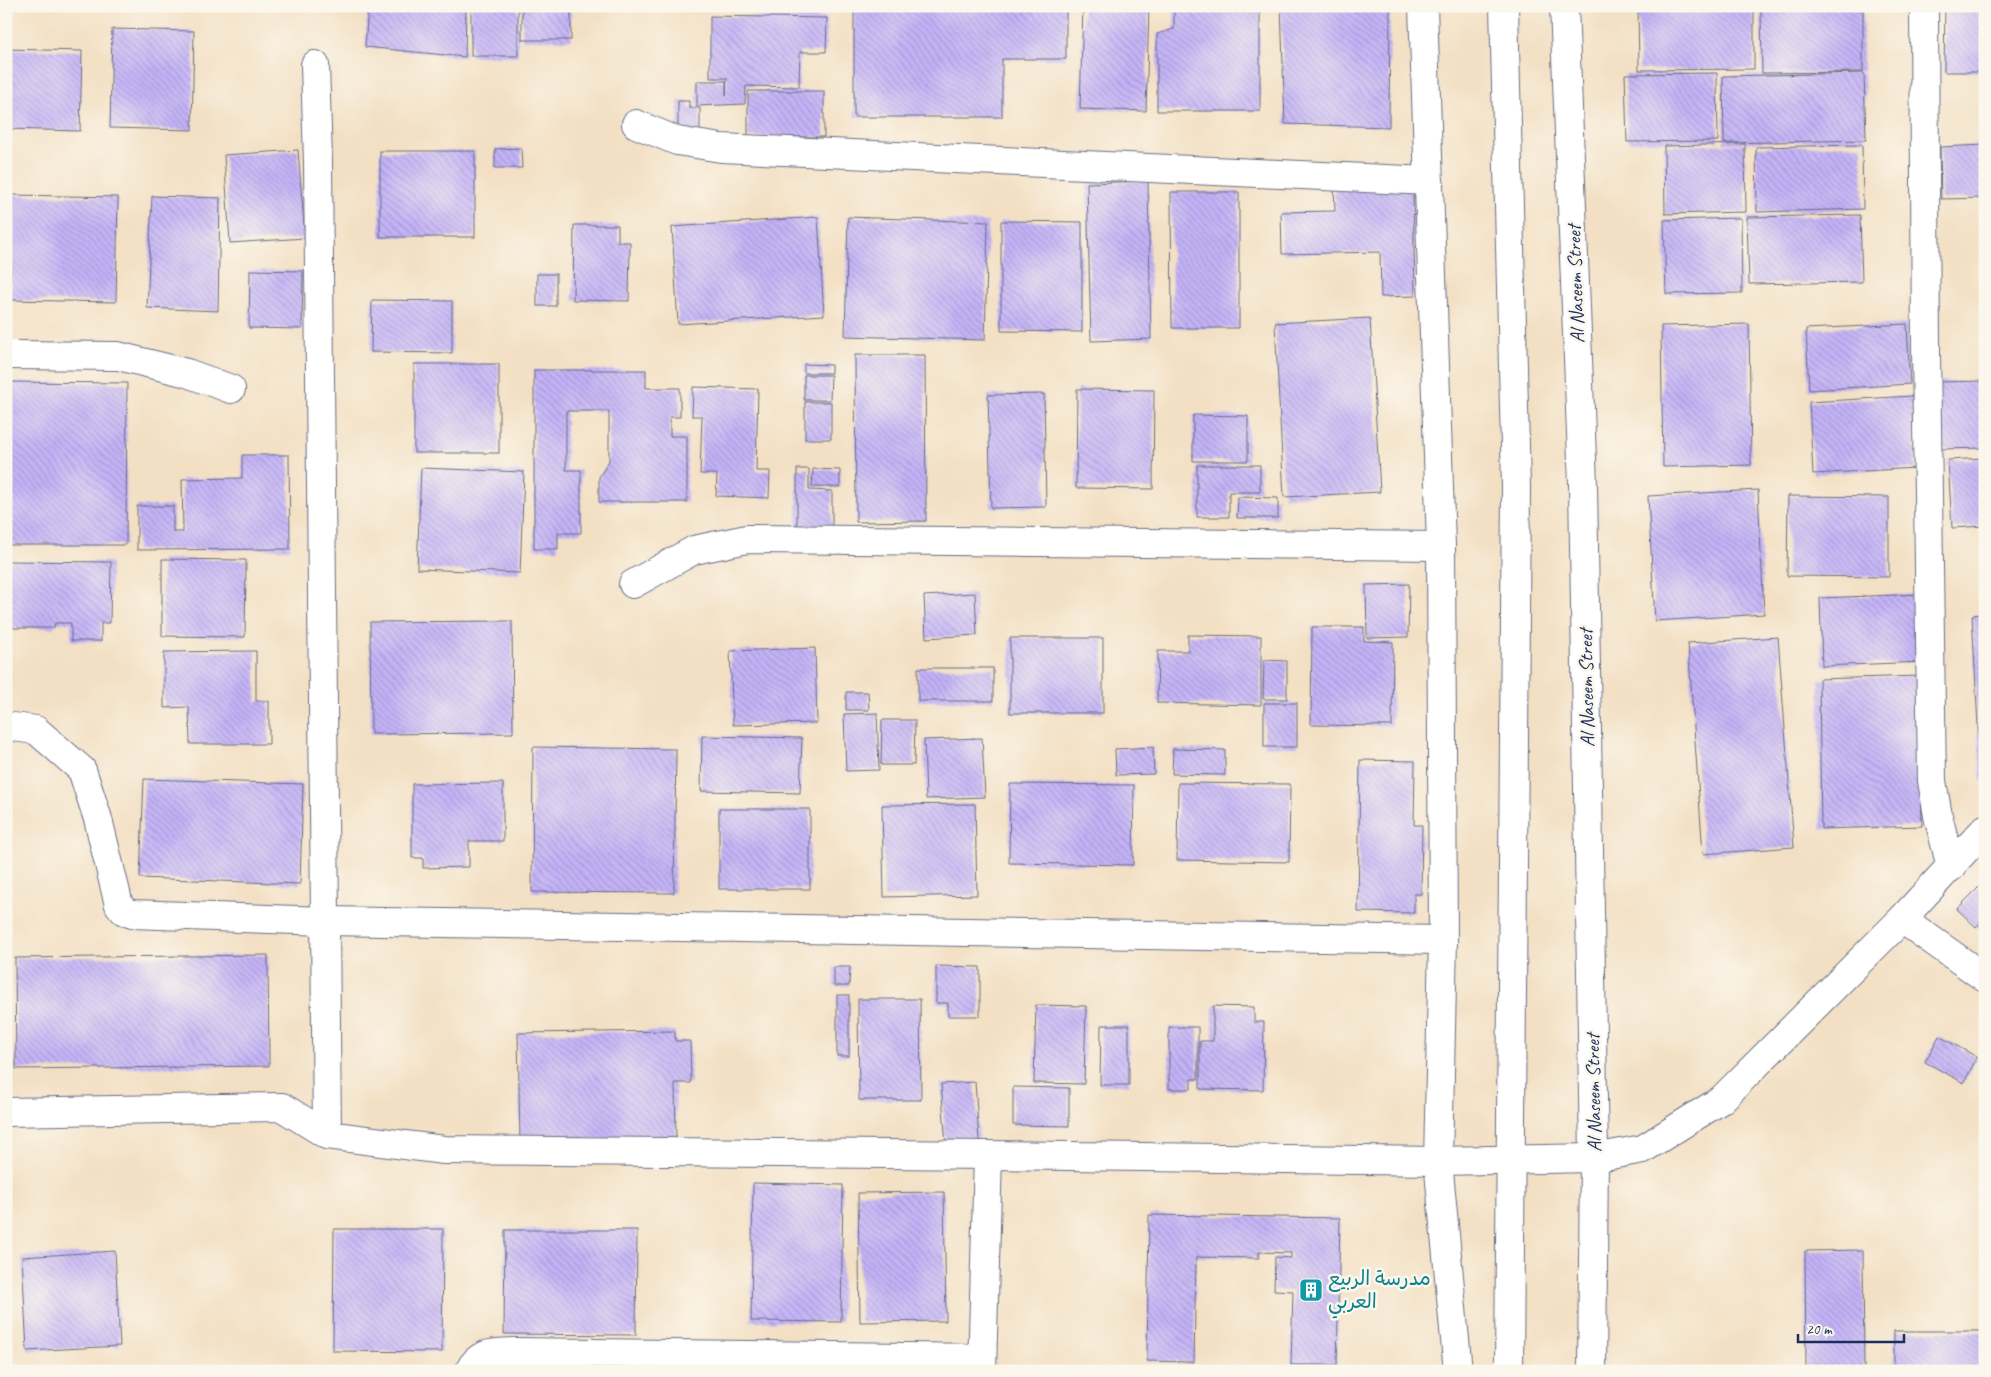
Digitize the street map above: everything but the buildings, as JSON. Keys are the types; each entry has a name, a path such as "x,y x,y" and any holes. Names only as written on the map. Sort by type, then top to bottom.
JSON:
{"street":[{"path":"1423,6 1441,546 1443,940 1438,1161 1458,1371"},
{"path":"1504,6 1516,487 1509,1371"},
{"name":"Al Naseem Street","path":"1564,6 1583,484 1594,1158 1592,1371"},
{"path":"1924,6 1932,781 1945,848 1951,867"},
{"path":"315,65 318,190 327,1135"},
{"path":"636,124 677,141 721,148 1429,181"},
{"path":"6,355 118,356 187,373 231,389"},
{"path":"634,584 694,550 747,539 1441,546"},
{"path":"6,726 36,730 82,770 98,820 120,905 124,911 132,914 326,921 1443,940"},
{"path":"6,1112 282,1107 327,1135 444,1150 1438,1161 1594,1158 1643,1149 1721,1100 1902,919 1985,829"},
{"path":"1902,919 1985,978"},
{"path":"469,1371 473,1363 486,1354 515,1352 598,1361 982,1364 988,1155"}],"place":[{"name":"مدرسة الربيع العربي","path":"1311,1290"}]}
